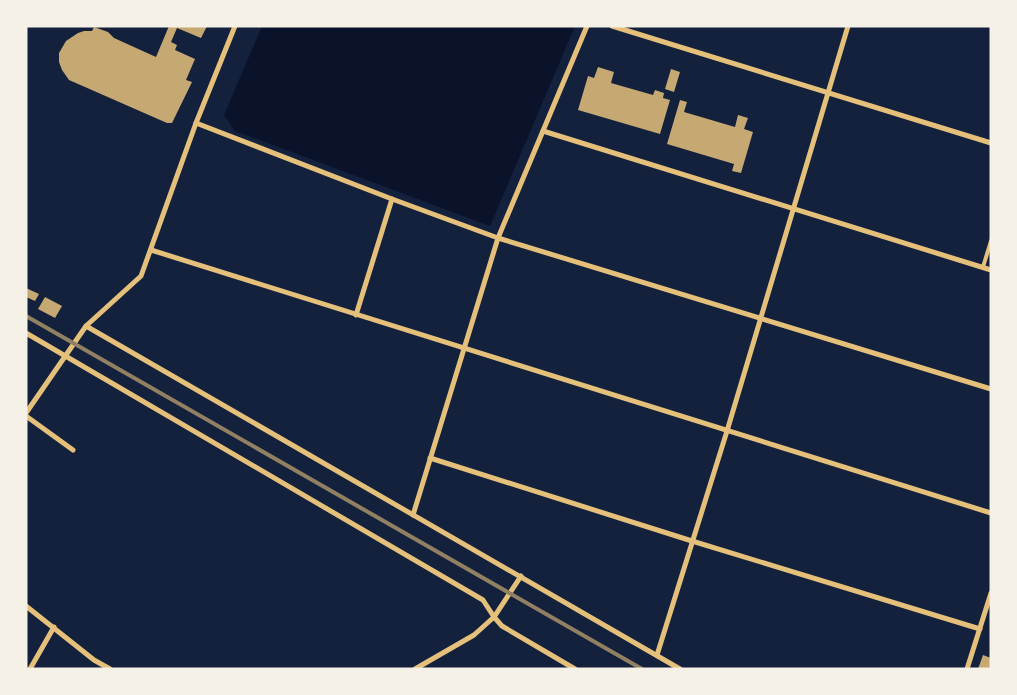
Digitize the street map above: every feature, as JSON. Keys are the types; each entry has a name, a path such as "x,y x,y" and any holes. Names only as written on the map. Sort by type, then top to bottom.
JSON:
{"street":[{"path":"73,450 26,414 86,326 141,276 196,123 235,26"},
{"path":"412,514 498,238 587,26"},
{"path":"612,26 991,143"},
{"path":"656,655 727,430 848,26"},
{"path":"196,123 498,238 991,389"},
{"path":"543,130 991,270"},
{"path":"356,315 392,199"},
{"path":"151,250 991,513"},
{"path":"86,326 680,669"},
{"path":"26,333 483,600 502,626 575,669"},
{"path":"430,458 980,629"},
{"path":"415,669 474,635 494,617 521,576"},
{"path":"967,669 991,593"},
{"path":"26,606 94,660 110,669"},
{"path":"30,669 54,627"}],"lane":[{"path":"983,267 991,240"}],"water":[{"path":"262,26 575,26 490,226 235,131 224,115"}],"building":[{"path":"169,26 207,26 201,38 177,28 171,42 177,45 175,50 195,59 186,80 192,82 172,123 167,123 69,80 59,62 59,53 66,41 78,33 92,31 94,27 108,32 114,38 156,57"},
{"path":"598,67 614,72 611,83 653,95 655,90 664,93 663,98 670,100 660,134 578,110 588,76 594,78"},
{"path":"671,69 680,72 674,92 665,89"},
{"path":"680,100 687,102 684,112 735,127 738,115 748,118 744,129 753,132 741,173 732,171 734,164 667,144"},
{"path":"26,288 39,294 35,301 26,297"},
{"path":"45,297 62,306 55,318 38,309"},
{"path":"983,655 991,658 991,669 978,669"}],"railway":[{"path":"26,316 642,669"}]}
